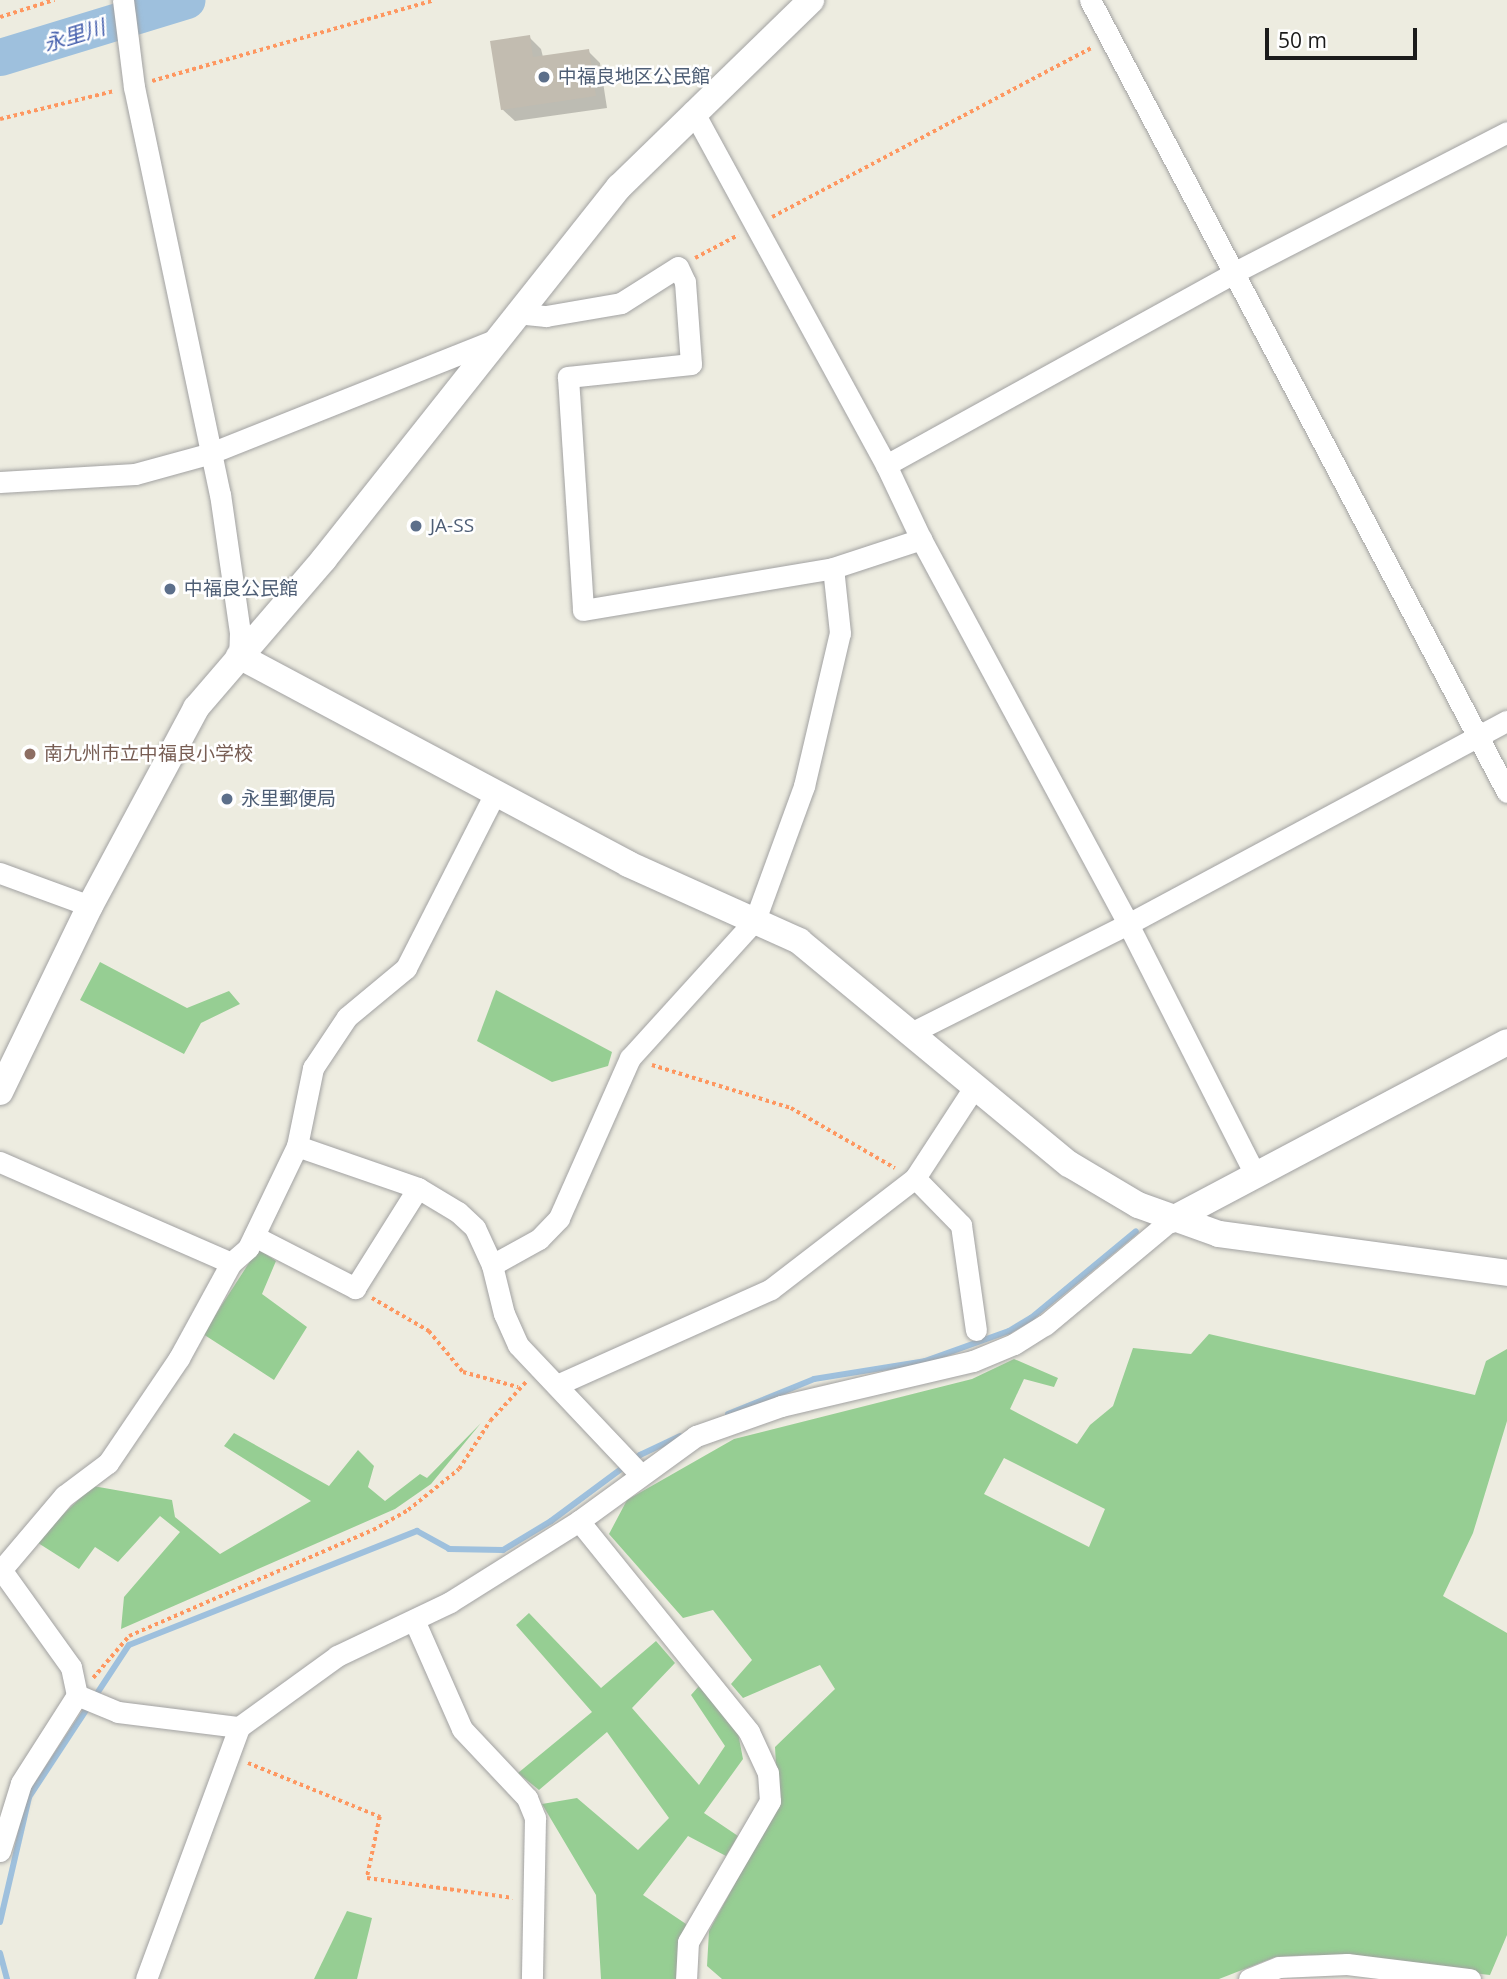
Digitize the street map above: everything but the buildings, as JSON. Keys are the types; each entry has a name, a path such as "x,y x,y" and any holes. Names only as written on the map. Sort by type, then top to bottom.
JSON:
{"street":[{"path":"122,0 134,87 208,454 220,494 240,632 239,656"},
{"path":"0,1092 90,906 183,731 239,656 324,559 494,340 619,187 693,110 811,0"},
{"path":"1090,0 1507,792"},
{"path":"693,110 886,465 921,539 1128,925 1254,1172"},
{"path":"886,465 1235,272 1507,132"},
{"path":"516,313 546,316 621,303 678,267 685,282 691,364 568,377 583,610 833,568 921,539"},
{"path":"0,482 135,474 208,454 494,340"},
{"path":"492,1265 539,1239 559,1218 630,1058 755,920 804,786 840,633 833,568"},
{"path":"239,656 628,864 755,920 809,949 1069,1164 1102,1186 1171,1220 1219,1234 1507,1273"},
{"path":"911,1033 1128,925 1507,721"},
{"path":"239,1727 118,1712 85,1700 71,1667 1,1569 64,1496 108,1463 179,1358 231,1263 254,1236 297,1146 313,1068 346,1017 407,968 495,793"},
{"path":"0,873 90,906"},
{"path":"146,1979 239,1727 337,1657 414,1620 579,1521 632,1464 696,1436 781,1406 973,1361 1014,1344 1045,1325 1171,1220 1254,1172 1507,1042"},
{"path":"551,1377 771,1289 915,1178 975,1086"},
{"path":"297,1146 418,1188 458,1212 475,1228 492,1265 504,1314 518,1345 632,1464"},
{"path":"0,1162 231,1263"},
{"path":"915,1178 961,1225 976,1331"},
{"path":"254,1236 355,1288 418,1188"},
{"path":"579,1521 749,1732 768,1773 770,1801 688,1942 686,1979"},
{"path":"414,1620 462,1729 527,1798 535,1818 532,1979"},
{"path":"0,1851 21,1783 85,1700"},
{"path":"1249,1979 1279,1967 1347,1964 1470,1979"}],"path":[{"path":"0,17 54,0"},
{"path":"0,118 134,87 435,0"},
{"path":"678,267 1111,37"},
{"path":"630,1058 791,1108 848,1144 915,1178"},
{"path":"355,1288 429,1331 463,1372 518,1387 551,1377"},
{"path":"85,1700 129,1636 373,1530 408,1510 459,1469 518,1387"},
{"path":"228,1754 380,1817 367,1878 532,1901"}],"green space":[{"path":"100,962 187,1008 229,991 240,1004 201,1023 184,1054 80,1000"},
{"path":"496,990 612,1052 608,1066 552,1082 477,1041"},
{"path":"258,1249 276,1261 262,1294 307,1327 274,1380 203,1334"},
{"path":"1209,1334 1475,1395 1486,1361 1507,1349 1507,1421 1473,1533 1443,1596 1507,1633 1507,1935 1490,1975 1309,1955 1275,1957 1219,1979 722,1979 707,1966 709,1931 778,1805 775,1747 835,1689 820,1665 743,1698 731,1684 752,1660 713,1610 683,1618 609,1534 627,1500 734,1439 972,1379 1014,1359 1058,1378 1054,1387 1024,1379 1010,1409 1077,1444 1090,1425 1113,1406 1133,1348 1191,1354","holes":["1004,1458 1105,1509 1089,1547 984,1494"]},
{"path":"481,1423 431,1484 395,1509 121,1629 124,1597 180,1532 160,1516 118,1562 95,1547 79,1569 35,1541 93,1486 172,1500 175,1517 220,1554 311,1501 224,1446 234,1433 329,1486 358,1450 374,1466 368,1487 385,1501 420,1474 427,1478"},
{"path":"529,1613 601,1688 656,1641 675,1663 632,1708 699,1785 725,1746 691,1695 699,1686 738,1733 743,1759 704,1813 738,1836 726,1856 688,1836 643,1895 686,1924 680,1979 601,1979 596,1895 542,1804 577,1798 638,1850 669,1818 607,1732 539,1790 518,1773 592,1712 516,1625"},
{"path":"347,1911 372,1918 357,1979 314,1979"}],"waterway":[{"name":"永里川","path":"0,57 187,0"},
{"path":"728,1414 814,1379 925,1361 1009,1331 1031,1318 1136,1231"},
{"path":"0,1922 29,1797 129,1645 417,1531 449,1549 503,1550 551,1521 640,1455 680,1436"},
{"path":"0,1953 7,1979"}],"place":[{"name":"中福良地区公民館","path":"544,77"},
{"name":"JA-SS","path":"416,526"},
{"name":"中福良公民館","path":"170,589"},
{"name":"南九州市立中福良小学校","path":"30,754"},
{"name":"永里郵便局","path":"227,799"}]}
